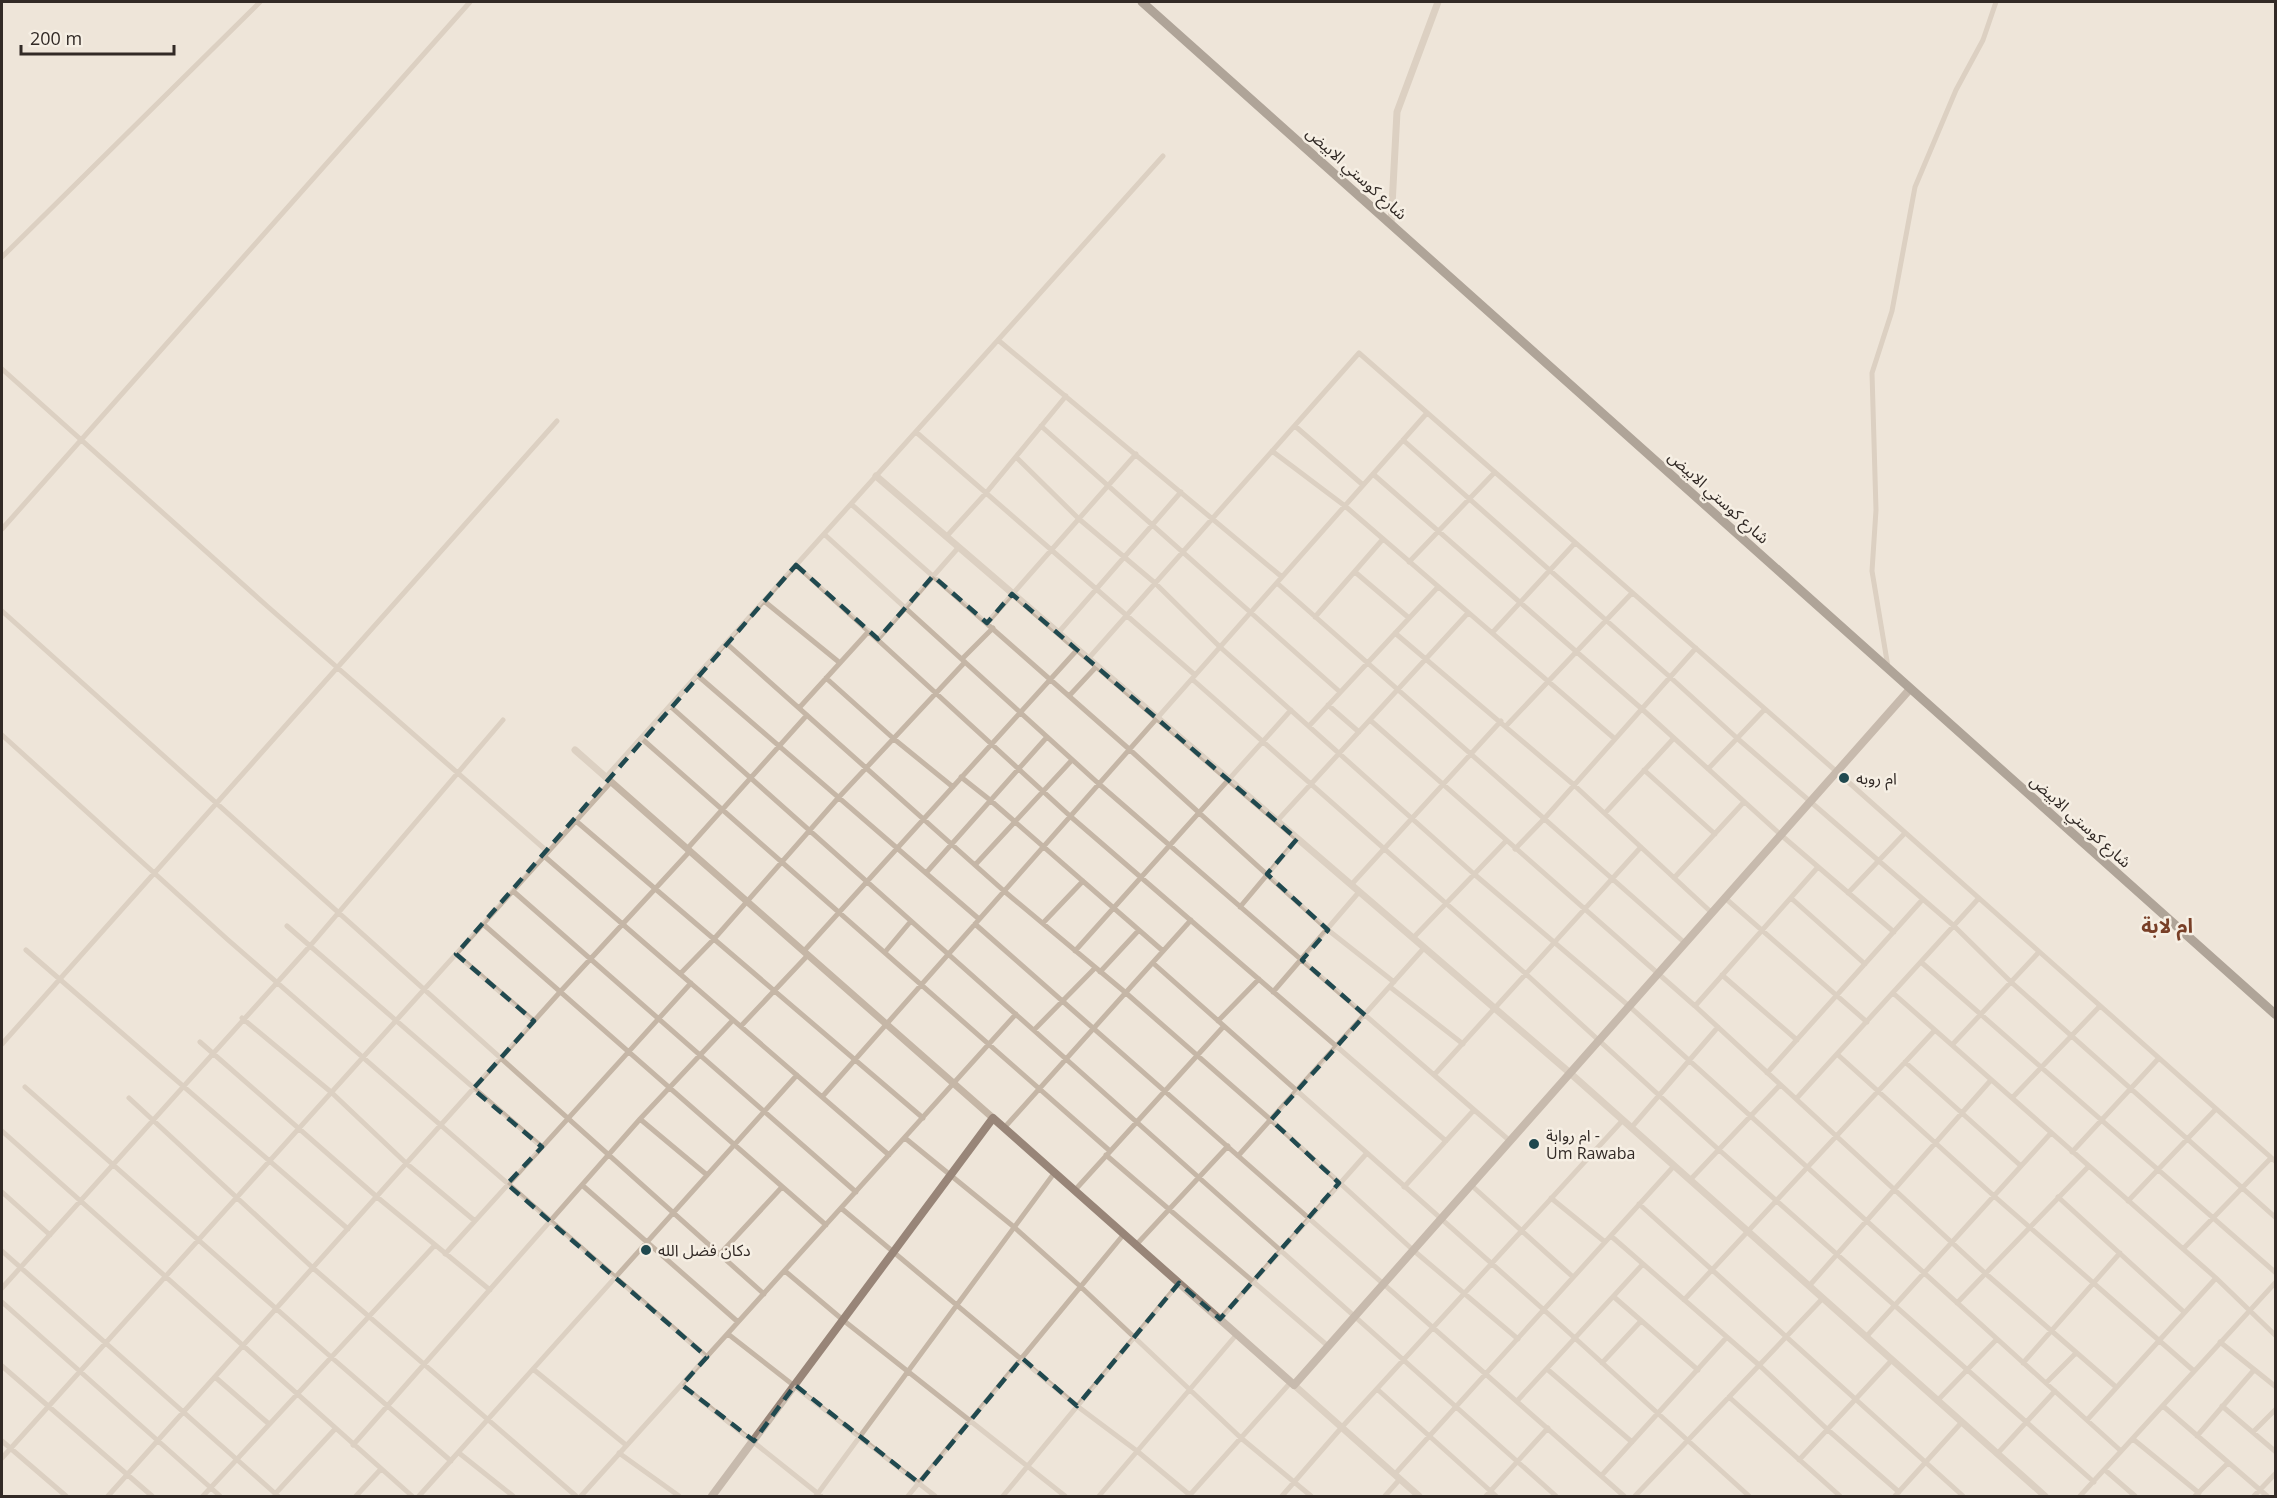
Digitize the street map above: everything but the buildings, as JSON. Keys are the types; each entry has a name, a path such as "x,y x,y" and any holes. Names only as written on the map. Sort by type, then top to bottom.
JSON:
{"highway":[{"name":"شارع كوستي الابيض","path":"1142,2 2276,1015"}],"main road":[{"path":"712,1497 993,1118 1292,1383 1328,1346 1910,689"}],"street":[{"path":"2,257 260,2"},
{"path":"2,529 470,2"},
{"path":"1391,224 1396,112 1438,2"},
{"path":"1888,669 1872,571 1876,510 1872,373 1892,310 1915,188 1956,90 1983,40 1996,2"},
{"path":"2,1458 576,821 641,738 1163,156"},
{"path":"998,340 1282,577"},
{"path":"1088,659 1359,354 1765,708 2273,1160 2242,1188 2183,1249"},
{"path":"2,369 457,773 623,925 889,1155"},
{"path":"946,537 986,493 1066,396"},
{"path":"822,1097 1427,413"},
{"path":"2,1044 557,421"},
{"path":"1041,426 1340,692"},
{"path":"1295,426 1363,485"},
{"path":"916,432 1127,615 1262,742 1385,848 1776,1201 2094,1482"},
{"path":"1403,441 1738,739 1954,926 2011,982 2276,1218"},
{"path":"1272,451 1345,506 1615,739"},
{"path":"987,623 1136,454"},
{"path":"1016,457 1079,519 1155,583 1220,647 1474,874 1629,1006 2121,1451"},
{"path":"1409,562 1495,472"},
{"path":"1372,474 1642,709 1780,835 1894,932"},
{"path":"876,477 1570,1073 2045,1497"},
{"path":"1058,633 1181,492"},
{"path":"851,504 1129,749 1328,930 1462,1044"},
{"path":"824,534 1099,784 1510,1141"},
{"path":"1315,617 1383,539"},
{"path":"1492,633 1575,543"},
{"path":"878,639 958,548"},
{"path":"796,565 1070,816 1446,1141"},
{"path":"1355,572 1409,618"},
{"path":"1276,583 1685,944"},
{"path":"1309,726 1438,587"},
{"path":"1506,726 1632,593"},
{"path":"764,601 840,663"},
{"path":"2,612 764,1294"},
{"path":"1276,822 1468,613"},
{"path":"681,974 839,797 937,694 993,628"},
{"path":"799,708 869,631"},
{"path":"1395,633 1574,785 1712,913"},
{"path":"726,643 1004,891 1126,993 1271,1120 1413,1250 1518,1339"},
{"path":"1515,849 1696,648"},
{"path":"741,1026 839,912 1077,650"},
{"path":"1069,696 1096,667"},
{"path":"698,675 926,873 1062,1002 1434,1327 1624,1497"},
{"path":"826,678 952,787"},
{"path":"1328,705 1359,732"},
{"path":"670,706 1556,1497"},
{"path":"1708,769 1765,708"},
{"path":"1075,951 1291,710"},
{"path":"108,1497 560,992 656,889 722,809 807,715"},
{"path":"2,1288 310,946 503,720"},
{"path":"1370,720 1695,1006 1985,1273 2116,1387"},
{"path":"1351,885 1501,721"},
{"path":"2,735 276,983 707,1357"},
{"path":"926,873 1047,737"},
{"path":"641,738 922,984 1170,1209 1328,1346"},
{"path":"1605,813 1674,738"},
{"path":"575,750 993,1118"},
{"path":"975,865 1072,759"},
{"path":"1644,770 1715,834"},
{"path":"961,777 1015,821 1163,951"},
{"path":"1674,878 1744,802"},
{"path":"576,821 923,1118"},
{"path":"1848,893 1905,833"},
{"path":"1240,907 1297,839"},
{"path":"1413,938 1506,840"},
{"path":"1434,1075 1641,847"},
{"path":"1695,1006 1818,867"},
{"path":"1043,923 1083,881"},
{"path":"513,891 856,1192"},
{"path":"1274,992 1359,892"},
{"path":"1725,898 1867,1022"},
{"path":"1791,898 1865,964"},
{"path":"1796,1100 1979,898"},
{"path":"1767,1073 1923,899"},
{"path":"1004,1128 1191,920"},
{"path":"885,952 911,921"},
{"path":"483,924 826,1225"},
{"path":"287,926 542,1147"},
{"path":"1034,1030 1139,930"},
{"path":"1238,1156 1424,948"},
{"path":"26,950 348,1229"},
{"path":"1952,1045 2039,952"},
{"path":"456,954 534,1021"},
{"path":"1921,962 2276,1273"},
{"path":"1153,963 1544,1310 1749,1497"},
{"path":"1722,975 1797,1040"},
{"path":"1218,1020 1259,979"},
{"path":"446,1254 691,983"},
{"path":"1893,993 2216,1278 2276,1336"},
{"path":"2012,1098 2100,1005"},
{"path":"580,1497 1016,1014"},
{"path":"243,1018 331,1092 407,1164 475,1221"},
{"path":"353,1444 668,1087 733,1020"},
{"path":"1075,1190 1224,1026"},
{"path":"1631,1128 1718,1028"},
{"path":"1684,1300 1935,1030"},
{"path":"200,1042 300,1127 377,1197 490,1290"},
{"path":"1837,1054 1994,1196 2194,1371"},
{"path":"2072,1152 2159,1058"},
{"path":"1905,1062 2021,1166"},
{"path":"419,1497 796,1075"},
{"path":"1809,1286 1992,1080"},
{"path":"1690,1180 1780,1085"},
{"path":"25,1086 331,1358 451,1461"},
{"path":"129,1098 313,1268 576,1497"},
{"path":"2128,1200 2216,1109"},
{"path":"1404,1187 1474,1110"},
{"path":"640,1119 707,1175"},
{"path":"1282,1497 1342,1427 1623,1120"},
{"path":"2,1131 412,1497"},
{"path":"1866,1337 2051,1133"},
{"path":"905,1138 1014,1227 1189,1390 1311,1497"},
{"path":"1136,1245 1228,1146"},
{"path":"1220,1319 1367,1153"},
{"path":"1385,1497 1429,1437 1674,1166"},
{"path":"1957,1303 2089,1166"},
{"path":"682,1385 754,1441 818,1496 1055,1172"},
{"path":"582,1185 738,1322"},
{"path":"1471,1185 1573,1277"},
{"path":"720,1254 782,1187"},
{"path":"2,1192 50,1235"},
{"path":"2058,1197 2184,1312"},
{"path":"1551,1198 1605,1242"},
{"path":"1639,1204 1963,1497"},
{"path":"841,1208 1077,1406 1137,1451 1190,1496 1292,1383 1419,1497"},
{"path":"908,1497 1124,1234"},
{"path":"1611,1236 1759,1365 1897,1494 1962,1422"},
{"path":"203,1497 435,1245"},
{"path":"2,1251 276,1495 335,1429"},
{"path":"2023,1363 2120,1253"},
{"path":"1517,1401 1643,1264"},
{"path":"785,1271 1065,1497"},
{"path":"2087,1420 2216,1278"},
{"path":"1003,1497 1179,1282"},
{"path":"2080,1497 2276,1282"},
{"path":"1614,1296 1698,1370"},
{"path":"1635,1497 1823,1298"},
{"path":"2,1302 220,1497"},
{"path":"1602,1364 1641,1321"},
{"path":"728,1334 935,1497"},
{"path":"1099,1497 1237,1334"},
{"path":"1601,1476 1726,1337"},
{"path":"1937,1401 1997,1339"},
{"path":"2220,1342 2276,1387"},
{"path":"2046,1383 2076,1353"},
{"path":"1799,1460 1892,1360"},
{"path":"2,1366 152,1497"},
{"path":"533,1369 626,1445"},
{"path":"1547,1369 1632,1442"},
{"path":"2197,1436 2254,1370"},
{"path":"215,1377 269,1424"},
{"path":"1377,1389 1488,1494 1496,1497"},
{"path":"1997,1454 2055,1391"},
{"path":"1729,1397 1840,1497"},
{"path":"2163,1406 2267,1497"},
{"path":"2222,1406 2276,1452"},
{"path":"2253,1432 2276,1408"},
{"path":"1488,1494 1548,1428"},
{"path":"2133,1438 2197,1495 2228,1463"},
{"path":"2,1441 66,1497"},
{"path":"459,1453 513,1497"},
{"path":"619,1453 680,1497"},
{"path":"356,1497 381,1469"},
{"path":"2104,1470 2135,1497"},
{"path":"2254,1497 2276,1473"},
{"path":"1826,1497 1832,1490"},
{"path":"1613,1497 1618,1491"}],"highlighted area":[{"path":"796,565 878,639 933,576 987,623 1012,594 1297,839 1267,874 1328,930 1302,960 1365,1015 1271,1120 1339,1183 1220,1319 1179,1283 1077,1406 1022,1358 919,1483 795,1385 754,1441 682,1385 707,1357 507,1184 542,1147 473,1089 534,1021 456,954"}],"place":[{"name":"ام روبه","path":"1844,778"},
{"name":"ام روابة - Um Rawaba","path":"1534,1144"},
{"name":"دكان فضل الله","path":"646,1250"}],"district":[{"name":"ام لابة","path":"2167,925"}]}
